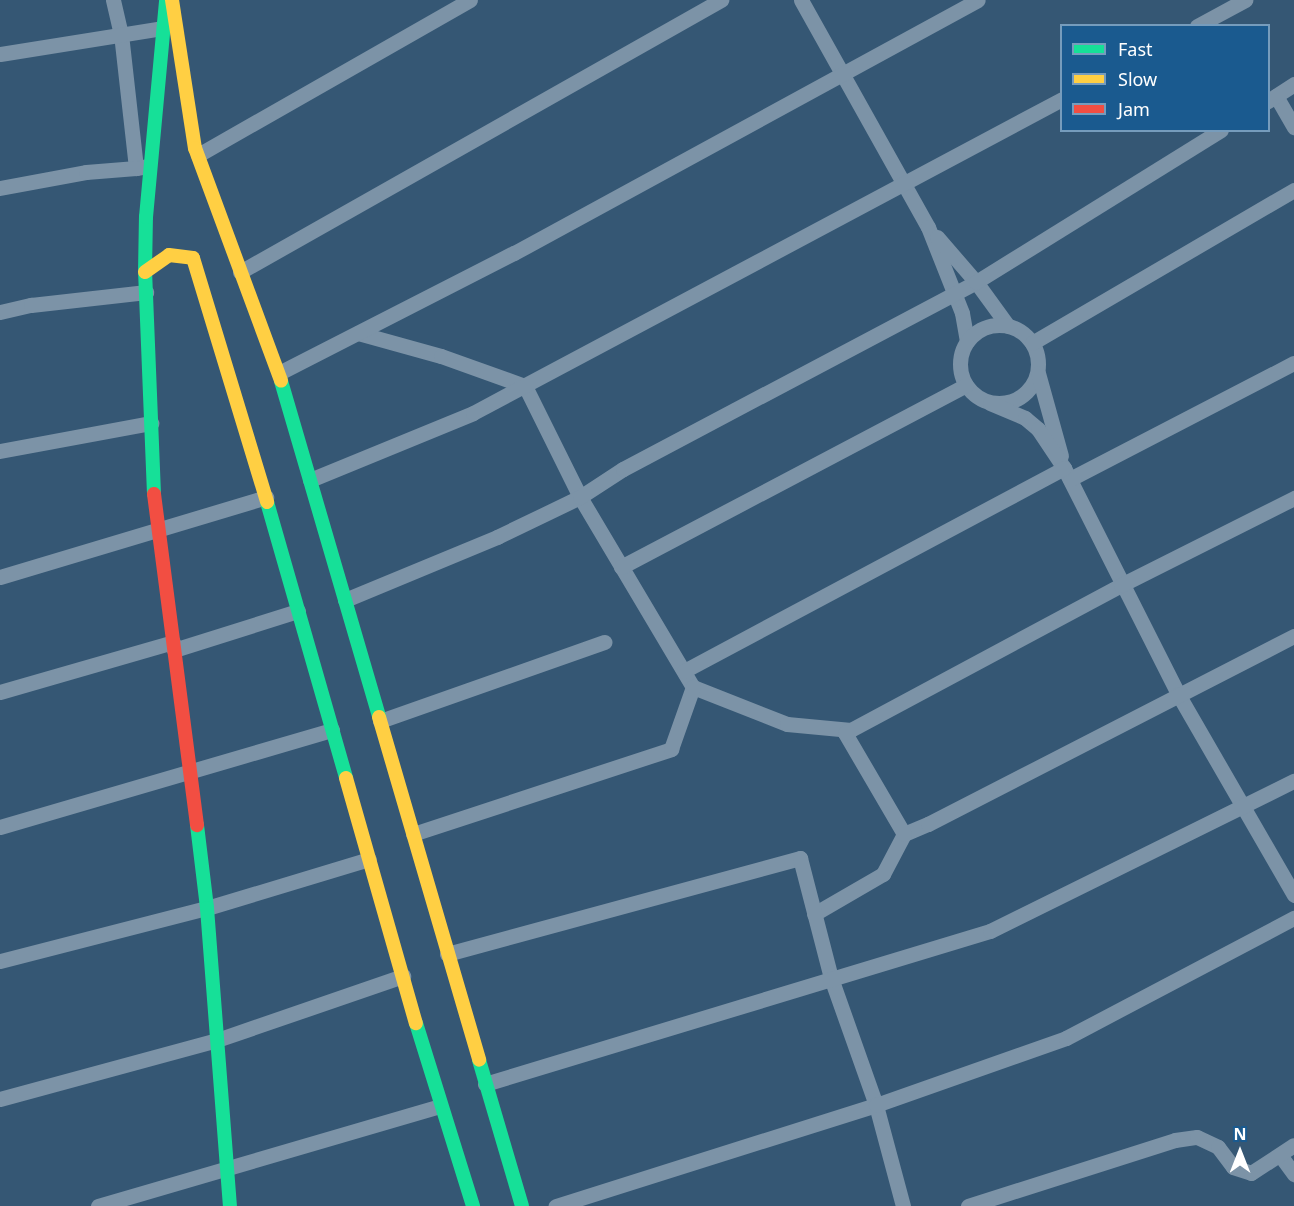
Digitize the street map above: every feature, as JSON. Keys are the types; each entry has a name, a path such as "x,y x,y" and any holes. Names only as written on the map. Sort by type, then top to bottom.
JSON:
{"main road":[{"path":"166,0 142,167 151,423 158,528 207,908 230,1206"},
{"path":"172,0 198,155 279,373 522,1206"},
{"path":"145,272 169,255 194,258 266,496 440,1106 473,1206"}],"street":[{"path":"0,188 86,172 142,167 121,34 113,0"},
{"path":"198,155 470,0"},
{"path":"240,272 721,0"},
{"path":"801,0 928,226 962,313 967,342"},
{"path":"279,373 514,253 978,0"},
{"path":"1201,24 1245,0"},
{"path":"0,54 162,28"},
{"path":"1294,84 1272,98 1294,127"},
{"path":"310,480 473,412 525,386 1060,100"},
{"path":"345,600 497,537 580,496 623,469 976,282 1218,132"},
{"path":"1032,343 1294,190"},
{"path":"928,226 976,282 1008,326"},
{"path":"0,312 31,305 146,292"},
{"path":"1067,474 1038,373 1038,358 1032,343 1022,332 1008,326 985,328 967,342 960,356 960,371 966,385 976,396 1025,418 1038,429 1067,474 1178,694 1294,895"},
{"path":"358,333 441,356 525,386 580,496 693,687 787,724 851,730"},
{"path":"684,671 1067,474 1294,363"},
{"path":"990,403 1006,403 1020,398 1031,387 1038,373"},
{"path":"621,567 966,385"},
{"path":"0,451 151,423"},
{"path":"0,577 266,496"},
{"path":"904,834 845,733 1121,585 1294,498"},
{"path":"0,692 298,611"},
{"path":"814,914 883,874 904,834 928,824 1294,636"},
{"path":"380,721 604,642"},
{"path":"413,834 671,749 693,687"},
{"path":"0,827 332,730"},
{"path":"485,1084 990,931 1294,781"},
{"path":"447,954 800,858 831,978 876,1105 903,1206"},
{"path":"0,962 207,908 369,859"},
{"path":"556,1206 876,1105 1066,1038 1294,918"},
{"path":"0,1099 217,1041 403,976"},
{"path":"98,1206 440,1106"},
{"path":"968,1206 1175,1140 1197,1137 1218,1147 1233,1167 1251,1173 1294,1145"},
{"path":"1280,1155 1294,1174"}],"traffic: fast":[{"path":"154,494 145,272 146,217 166,1"},
{"path":"281,381 379,717"},
{"path":"267,502 346,778"},
{"path":"197,825 207,908 230,1206"},
{"path":"416,1023 473,1206"},
{"path":"479,1060 522,1206"}],"traffic: slow":[{"path":"172,0 195,148 281,381"},
{"path":"145,272 169,255 193,258 267,502"},
{"path":"379,717 479,1060"},
{"path":"346,778 416,1023"}],"traffic: jam":[{"path":"154,494 197,825"}]}
